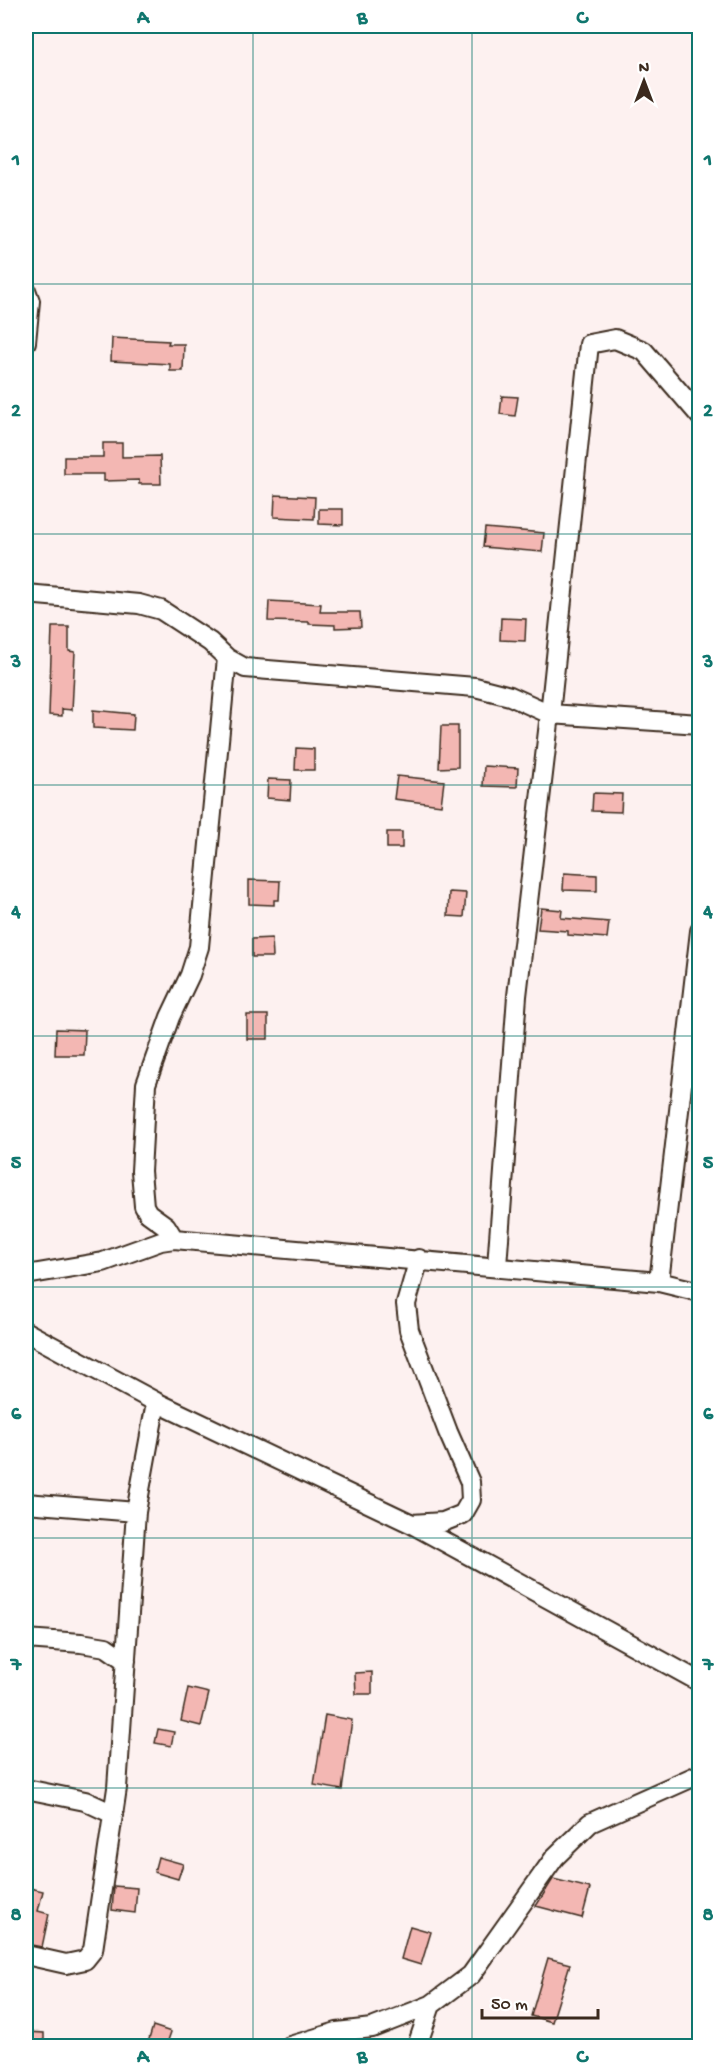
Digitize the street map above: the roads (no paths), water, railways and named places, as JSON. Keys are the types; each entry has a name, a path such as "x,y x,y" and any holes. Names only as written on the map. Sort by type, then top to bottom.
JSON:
{"street":[{"path":"26,290 30,301 26,342"},
{"path":"496,1266 516,996 550,714 589,344 615,339 644,351 699,416"},
{"path":"26,594 139,604 161,610 210,642 227,658 245,668 475,687 510,696 550,714 699,724"},
{"path":"174,1239 166,1226 148,1213 144,1206 141,1171 146,1084 199,947 227,658"},
{"path":"659,1282 699,931"},
{"path":"26,1275 103,1262 161,1241 174,1239 659,1282 699,1292"},
{"path":"412,1524 443,1522 463,1514 471,1500 470,1482 409,1330 406,1304 419,1259"},
{"path":"26,1332 156,1402 412,1524 699,1682"},
{"path":"26,1955 66,1964 85,1960 93,1950 117,1783 136,1512 156,1402"},
{"path":"26,1503 136,1512"},
{"path":"26,1639 106,1647 126,1661"},
{"path":"290,2046 337,2032 372,2028 431,2005 471,1975 555,1857 590,1823 699,1774"},
{"path":"85,1801 117,1783"},
{"path":"26,1789 85,1801 113,1814"},
{"path":"417,2046 431,2005"}]}
